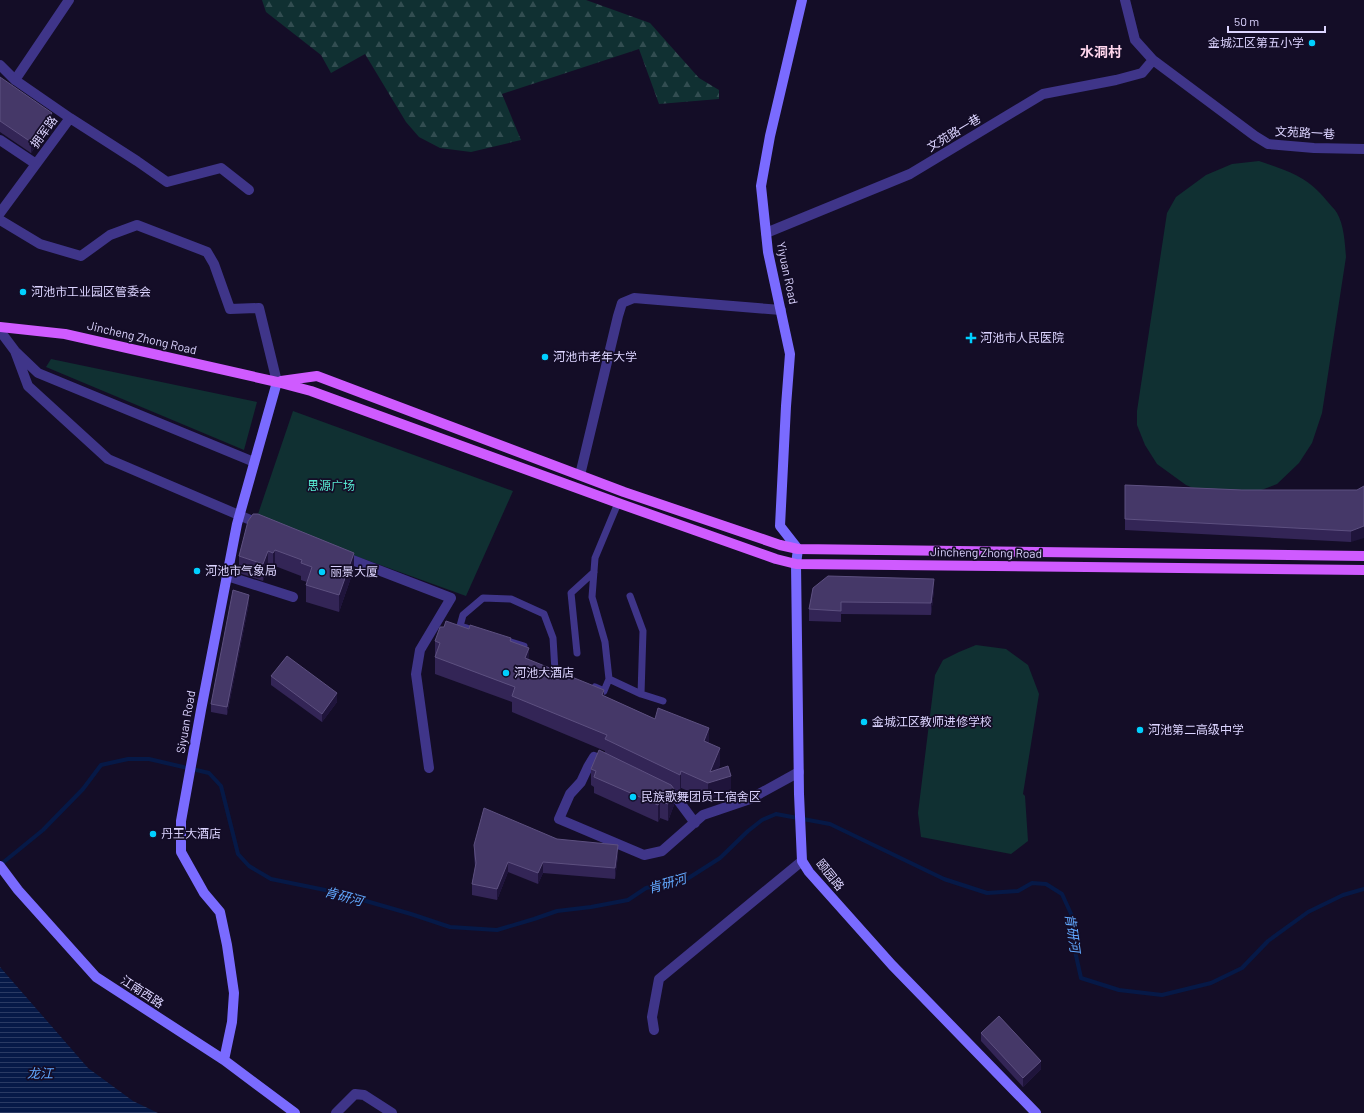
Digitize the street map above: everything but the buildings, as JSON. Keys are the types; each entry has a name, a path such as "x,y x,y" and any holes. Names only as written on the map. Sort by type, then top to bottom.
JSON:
{"main road":[{"name":"Jincheng Zhong Road","path":"0,327 65,334 311,391 618,503 776,559 796,564 1364,570"},
{"name":"Jincheng Zhong Road","path":"277,382 317,376 624,492 798,550 1364,556"}],"street":[{"path":"15,80 69,0"},
{"name":"Yiyuan Road","path":"798,550 780,526 790,354 768,252 761,186 770,136 802,0"},
{"name":"文苑路一巷","path":"1125,0 1135,40 1152,60 1241,124 1255,136 1268,144 1314,148 1364,149"},
{"name":"文苑路一巷","path":"766,233 910,174 1043,94 1116,80 1142,73 1152,60"},
{"name":"拥军路","path":"0,65 15,80 70,118 0,214"},
{"path":"70,118 167,182 221,168 249,190"},
{"path":"0,140 36,164"},
{"path":"0,220 40,244 81,256 110,235 137,225 206,252 214,264 230,309 259,308 277,382"},
{"path":"580,475 622,303 634,298 781,310"},
{"path":"0,331 15,351 38,372 254,462"},
{"path":"15,351 28,386 108,459 268,528"},
{"name":"Siyuan Road","path":"224,1060 232,1022 234,993 227,945 220,912 204,893 181,852 181,821 239,516 277,382"},
{"name":"颐园路","path":"798,550 796,564 799,794 802,861 809,872 892,965 1032,1112"},
{"path":"334,553 451,598 420,650 416,674 429,768"},
{"path":"227,576 293,597"},
{"path":"614,767 594,757 581,782 570,794 559,819 644,855 662,851 703,815 750,799 799,772"},
{"path":"655,786 675,796 695,823"},
{"path":"654,1030 652,1017 659,979 802,861"},
{"name":"江南西路","path":"0,866 18,890 96,977 224,1060 295,1113"},
{"path":"336,1113 355,1094 364,1095 392,1113"}],"lane":[{"path":"590,686 604,691 609,679 605,642 592,598 595,558 618,503"},
{"path":"577,653 571,593 594,572"},
{"path":"630,596 643,631 641,694"},
{"path":"474,630 460,626 461,620 463,615 483,598 511,599 544,614 553,638 555,672 569,677"},
{"path":"495,637 524,646"},
{"path":"609,679 641,694 664,701"}],"green space":[{"path":"262,0 586,0 650,23 699,78 719,90 719,99 659,104 639,49 502,94 521,140 471,152 440,148 419,137 406,122 365,54 331,73 321,55 266,12"},
{"path":"1259,161 1296,175 1320,193 1337,213 1344,235 1346,257 1322,413 1312,443 1299,463 1277,484 1256,492 1212,496 1186,485 1157,464 1145,445 1137,425 1137,411 1167,213 1176,197 1206,175 1232,164"},
{"path":"51,359 257,402 244,450 46,367"},
{"name":"思源广场","path":"293,411 513,491 466,596 256,520"},
{"path":"976,645 1006,649 1028,665 1039,694 1023,794 1025,796 1028,841 1011,854 921,837 918,813 935,675 943,660"}],"water":[{"name":"龙江","path":"0,967 88,1068 133,1101 158,1113 0,1113"}],"waterway":[{"name":"肯研河","path":"0,865 43,830 83,789 101,765 128,759 149,759 209,773 221,786 238,854 249,866 271,879 335,892 450,927 497,930 557,911 591,907 628,900 646,888 687,879 720,858 748,831 762,820 776,814 830,824 944,879 987,893 1018,891 1032,883 1046,884 1062,894 1072,916 1075,951 1081,978 1119,990 1162,995 1211,983 1242,968 1268,941 1308,912 1343,895 1364,889"}],"place":[{"name":"金城江区第五小学","path":"1312,43"},
{"name":"河池市工业园区管委会","path":"23,292"},
{"name":"河池市人民医院","path":"971,338"},
{"name":"河池市老年大学","path":"545,357"},
{"name":"河池市气象局","path":"197,571"},
{"name":"丽景大厦","path":"322,572"},
{"name":"河池大酒店","path":"506,673"},
{"name":"金城江区教师进修学校","path":"864,722"},
{"name":"河池第二高级中学","path":"1140,730"},
{"name":"民族歌舞团员工宿舍区","path":"633,797"},
{"name":"丹王大酒店","path":"153,834"}],"district":[{"name":"水洞村","path":"1101,52"}]}
